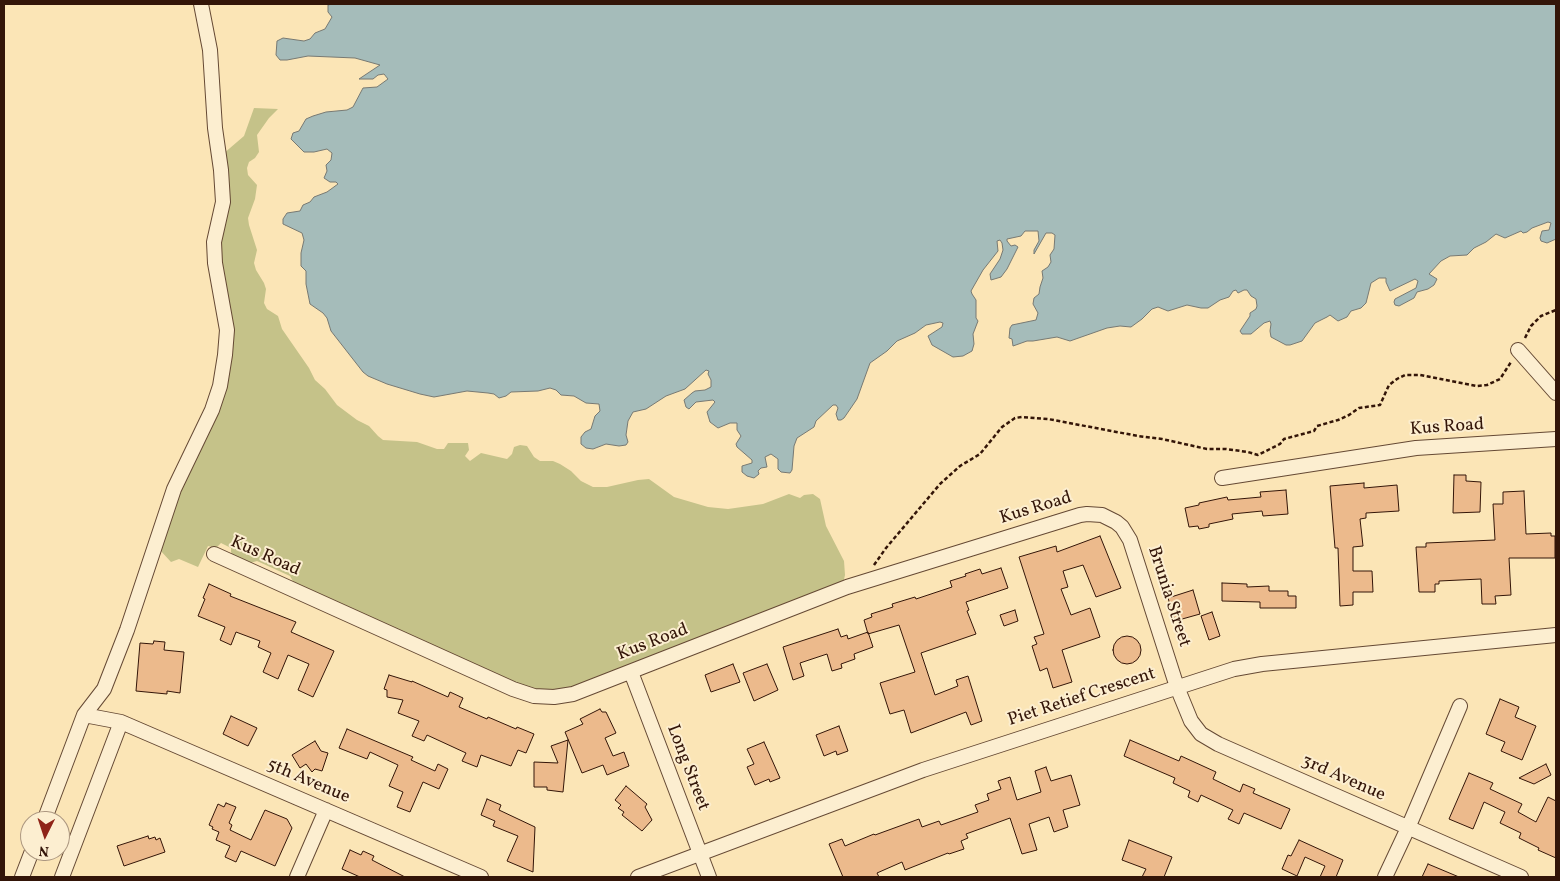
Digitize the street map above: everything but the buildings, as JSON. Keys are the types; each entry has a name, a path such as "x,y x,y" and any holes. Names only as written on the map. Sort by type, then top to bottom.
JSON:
{"street":[{"path":"48,811 84,714 104,689 114,666 174,489 212,410 220,386 227,330 215,263 214,242 223,202 215,128 210,50 201,4"},
{"path":"1518,350 1556,393"},
{"name":"Kus Road","path":"1222,478 1416,448 1556,439"},
{"name":"Kus Road","path":"214,554 523,694 545,698 564,696 631,672 846,587 1080,515 1102,515 1116,522"},
{"name":"Brunia Street","path":"1116,522 1127,533 1130,540 1177,687"},
{"name":"Piet Retief Crescent","path":"638,877 923,770 1234,669 1262,664 1556,635"},
{"name":"Long Street","path":"631,672 709,877"},
{"name":"3rd Avenue","path":"1177,687 1191,721 1201,734 1209,740 1521,877"},
{"path":"1385,877 1460,706"},
{"name":"5th Avenue","path":"84,714 121,722 481,877"},
{"path":"62,877 121,722"},
{"path":"297,877 326,810"},
{"path":"22,877 28,861"}],"path":[{"path":"874,579 873,568 875,564 934,491 960,466 980,454 1002,427 1015,418 1048,419 1207,449 1226,449 1258,455 1280,444 1284,439 1314,432 1317,426 1338,420 1359,408 1380,404 1383,402 1384,395 1389,386 1405,375 1420,375 1477,386 1495,383 1500,379 1531,326 1541,316 1556,310"}],"shaded area":[{"path":"254,108 278,109 257,135 259,152 249,162 247,168 248,175 257,185 255,199 248,218 257,250 254,263 266,289 264,303 267,309 278,316 282,329 315,380 325,389 337,405 357,420 369,426 383,440 417,442 437,449 444,449 448,443 468,443 469,450 465,456 470,461 481,453 507,459 512,454 514,447 520,445 527,446 534,457 540,461 553,461 560,464 581,481 593,487 607,487 649,479 674,497 708,507 728,509 763,504 789,494 800,498 804,495 813,494 820,499 826,526 844,561 845,575 843,584 570,689 552,691 530,689 517,685 294,583 290,576 257,561 250,563 233,556 231,548 221,543 216,548 208,546 198,567 179,559 171,562 159,549 164,528 221,396 219,257 223,154 244,136"}],"water":[{"path":"1556,4 1556,239 1547,243 1541,241 1542,231 1549,230 1551,223 1548,222 1527,232 1523,233 1521,231 1505,238 1496,234 1474,248 1467,255 1450,256 1441,261 1429,274 1437,279 1434,285 1417,292 1414,298 1399,306 1395,305 1395,299 1416,288 1418,281 1415,279 1390,291 1386,278 1379,278 1371,283 1366,303 1361,308 1351,311 1347,317 1338,321 1330,315 1315,323 1302,341 1290,345 1286,345 1271,337 1270,321 1264,323 1251,334 1242,334 1240,331 1250,313 1257,306 1256,299 1247,290 1238,293 1236,290 1229,297 1220,300 1208,308 1187,305 1168,311 1158,307 1152,309 1131,327 1107,328 1070,341 1057,337 1027,341 1013,346 1012,339 1009,338 1012,325 1036,320 1038,313 1033,304 1034,298 1039,294 1043,278 1042,271 1051,262 1050,255 1054,249 1055,235 1046,233 1034,254 1039,241 1038,231 1025,231 1021,236 1007,239 1011,246 1015,245 1018,247 1001,277 991,280 990,274 1000,259 1003,250 1000,240 997,241 998,251 983,270 971,291 976,300 976,318 978,321 973,334 974,344 972,351 963,356 953,357 932,345 928,336 942,327 943,323 940,322 926,325 915,333 897,341 870,363 857,399 844,418 838,420 836,414 838,408 836,405 833,405 816,421 814,427 797,438 790,473 781,472 778,469 778,459 771,454 765,457 767,467 761,468 758,471 759,474 754,478 747,476 742,472 742,466 752,463 752,460 737,447 736,444 741,436 737,430 737,423 730,423 718,428 710,422 707,412 715,402 713,400 696,402 689,409 686,407 684,400 692,393 711,387 709,371 706,370 685,389 666,396 646,409 633,412 628,421 626,435 628,442 626,445 606,444 593,449 586,448 581,444 581,437 591,429 595,416 600,411 599,404 586,403 574,396 561,395 556,390 550,388 538,391 511,392 499,398 494,394 467,391 434,397 387,384 363,372 331,331 327,318 310,304 306,284 306,271 301,266 304,240 302,233 283,224 283,219 287,213 300,211 303,205 310,202 314,197 327,192 338,184 324,178 327,171 326,165 331,160 332,153 327,149 304,152 291,139 293,133 299,131 306,119 326,112 347,110 353,107 363,88 377,87 388,79 384,74 378,75 373,79 359,79 380,65 355,58 308,56 280,60 276,55 277,41 283,38 304,41 325,29 332,17 328,12 328,5"}]}
